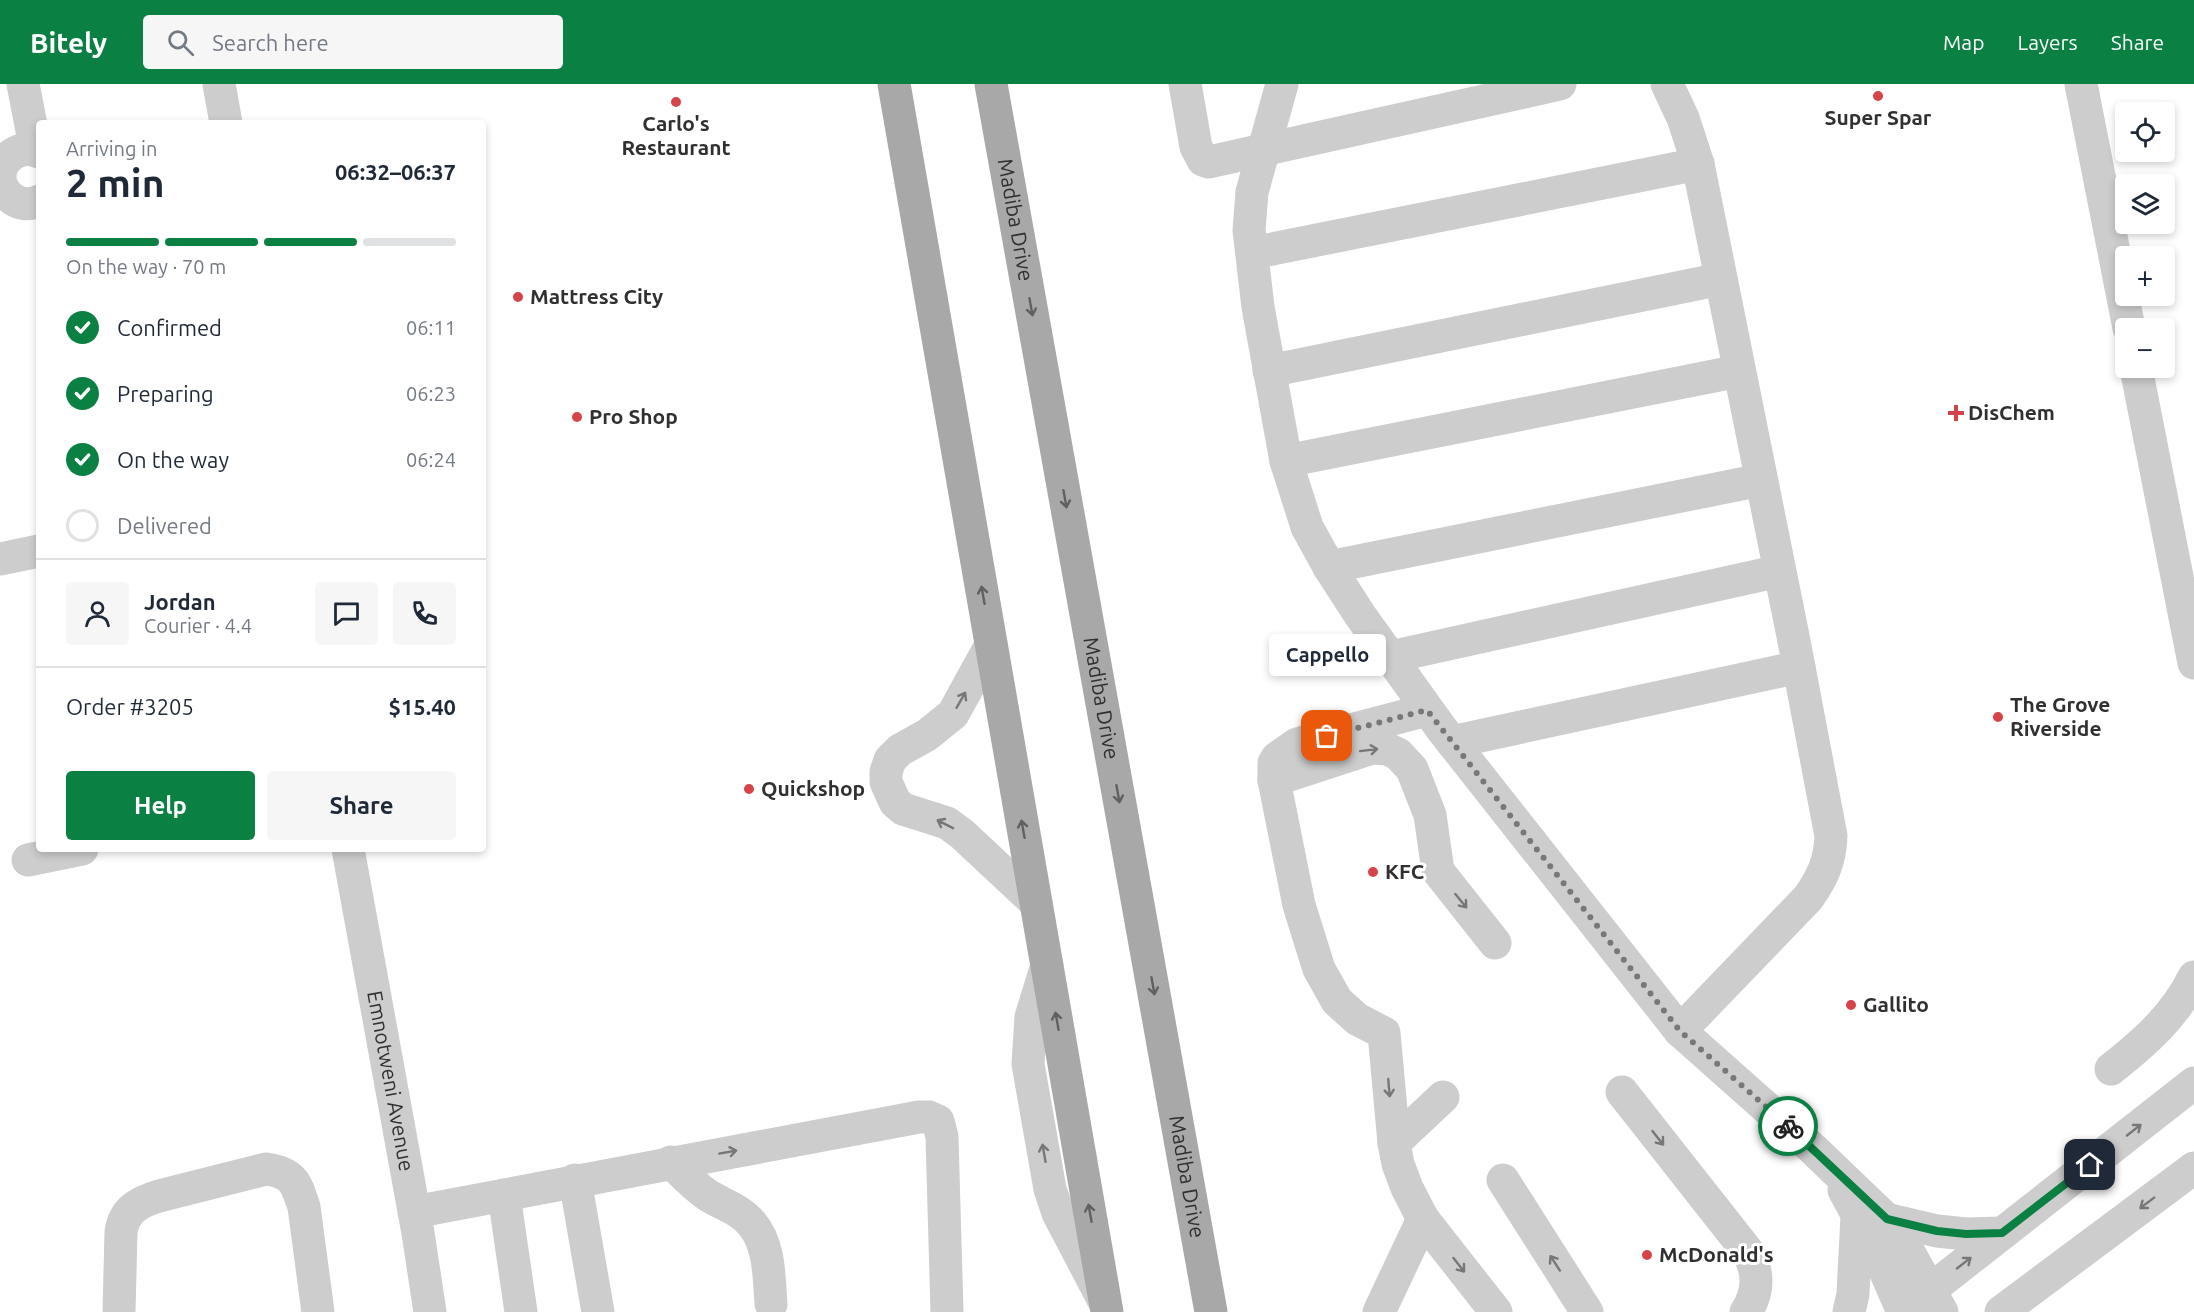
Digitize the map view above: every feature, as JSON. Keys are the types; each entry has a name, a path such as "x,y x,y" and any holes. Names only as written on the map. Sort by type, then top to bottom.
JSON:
{"main road":[{"path":"894,84 1106,1308"},
{"name":"Madiba Drive","path":"991,84 1211,1312"}],"street":[{"path":"23,84 36,146"},
{"path":"219,84 225,120"},
{"path":"1185,84 1196,147 1203,160 1213,161 1560,84"},
{"path":"1282,84 1252,192 1249,230 1258,308 1286,461 1307,527 1329,567 1427,710 1680,1031 1813,1149 1872,1217 1901,1238 1936,1301"},
{"path":"1666,84 1683,118 1698,164 1831,836 1830,856 1817,885 1808,898 1680,1031"},
{"path":"2081,84 2126,318"},
{"path":"36,151 19,151 10,156 4,162 0,178 3,189 16,202 36,208"},
{"path":"1252,253 1698,164"},
{"path":"1269,371 1721,279"},
{"path":"1286,461 1739,371"},
{"path":"2138,378 2194,663"},
{"path":"1329,567 1761,480"},
{"path":"0,559 36,552"},
{"path":"1390,657 1779,571"},
{"path":"991,645 953,714 927,735 900,750 890,760 886,782 895,802 903,809 947,824 962,834 1036,903"},
{"path":"1452,742 1799,667"},
{"path":"1427,710 1297,744 1274,763 1274,780 1299,905 1319,969 1337,1001 1357,1019 1384,1033 1394,1143 1401,1172 1423,1220 1496,1312"},
{"path":"1274,780 1372,748 1387,749 1398,754 1412,769 1424,796 1434,833 1438,871 1495,943"},
{"path":"28,860 67,852"},
{"name":"Emnotweni Avenue","path":"349,852 430,1312"},
{"path":"2111,1069 2148,1040 2179,1003 2194,977"},
{"path":"1872,1217 1876,1250 1902,1312 1936,1301 2002,1233 2194,1083"},
{"path":"1622,1092 1748,1252 1753,1263 1757,1285 1746,1312"},
{"path":"1394,1143 1443,1097"},
{"path":"414,1212 919,1117 935,1118 941,1130 947,1312"},
{"path":"671,1162 699,1189 742,1214 753,1224 765,1253 771,1304"},
{"path":"2001,1312 2194,1168"},
{"path":"119,1312 121,1232 122,1222 128,1212 142,1201 266,1169 289,1175 299,1191 304,1208 318,1312"},
{"path":"575,1180 598,1312"},
{"path":"1503,1180 1587,1312"},
{"path":"504,1195 521,1312"},
{"path":"1872,1217 1937,1231 1966,1234 2002,1233"},
{"path":"1849,1312 1872,1217"},
{"path":"1379,1312 1423,1220"}],"way so far":[{"path":"1327,736 1427,710 1680,1031 1734,1081 1788,1126"}],"place":[{"name":"Super Spar","path":"1878,96"},
{"name":"Carlo's Restaurant","path":"676,102"},
{"name":"Mattress City","path":"518,297"},
{"name":"DisChem","path":"1956,413"},
{"name":"Pro Shop","path":"577,417"},
{"name":"The Grove Riverside","path":"1998,717"},
{"name":"Cappello","path":"1327,736"},
{"name":"Quickshop","path":"749,789"},
{"name":"KFC","path":"1373,872"},
{"name":"Gallito","path":"1851,1005"},
{"name":"McDonald's","path":"1647,1255"}],"route":[{"path":"1788,1126 1887,1219 1937,1231 1966,1234 2002,1233 2090,1165"}]}
